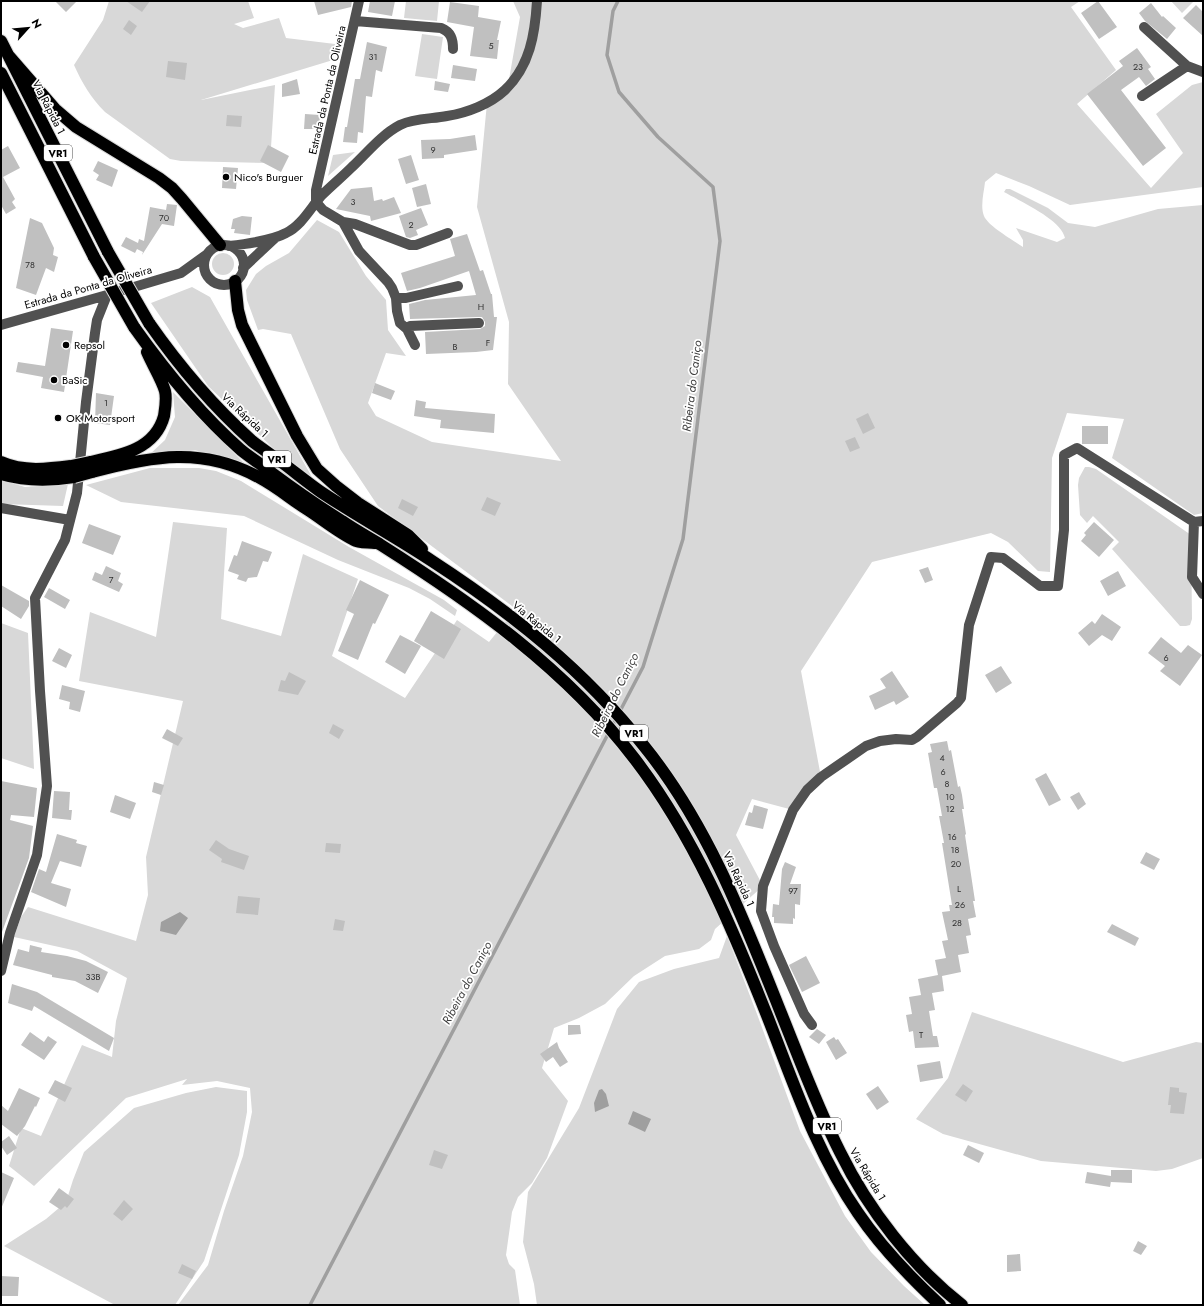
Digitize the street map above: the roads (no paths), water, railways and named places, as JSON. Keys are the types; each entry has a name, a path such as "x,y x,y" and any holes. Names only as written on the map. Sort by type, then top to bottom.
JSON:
{"highway":[{"name":"Via Rápida 1","path":"1,41 108,252 149,323 188,375 214,404 254,442 320,491 434,562 518,622 592,686 646,747 670,780 691,813 723,874 810,1086 841,1155 869,1202 886,1226 929,1275 962,1305"},
{"path":"8,55 55,109 76,127 159,178 172,188 224,245"},
{"name":"VR1","path":"1,73 94,257 136,330 173,380 204,416 243,452 308,499 466,601 509,633 580,695 611,729 656,786 678,821 730,924 804,1111 829,1164 856,1211 874,1236 920,1286 940,1305"},
{"path":"235,281 238,310 242,325 297,436 317,469 352,498 408,535 434,562"},
{"path":"91,467 142,446 157,432 162,421 165,410 165,392 136,330"},
{"path":"1,462 21,468 72,471 91,467 124,464 176,456 203,458 240,468 260,478 355,541 378,543"},
{"path":"1,474 26,480 58,479 72,471"}],"street":[{"name":"Estrada da Ponta da Oliveira","path":"316,202 316,190 360,1"},
{"path":"224,245 236,249 241,254 243,268 242,273 235,281 231,284 222,285 213,282 206,275 204,261 210,250 224,245 243,244 276,237 292,230 325,192 391,131 406,122 461,113 485,104 504,91 524,66 530,50 535,26 537,1"},
{"path":"355,21 441,28 447,30 451,35 453,49"},
{"path":"1144,27 1187,66 1203,72"},
{"path":"1142,96 1187,66"},
{"path":"316,202 323,210 343,222 355,224 410,245 416,245 448,233"},
{"path":"343,222 359,251 388,282 396,298 400,323 407,329 415,345"},
{"path":"243,268 276,237"},
{"name":"Estrada da Ponta da Oliveira","path":"1,325 181,273 206,255"},
{"name":"Estrada da Ponta da Oliveira","path":"181,273 206,275"},
{"path":"396,298 406,298 458,286"},
{"path":"1,971 10,933 37,855 48,786 40,691 35,598 65,540 77,493 95,332 97,320 107,295"},
{"path":"407,329 410,326 479,323"},
{"path":"812,1025 804,1014 798,1001 774,946 761,911 763,886 793,810 807,790 821,777 866,746 880,741 896,739 912,740 961,698 969,625 991,557 1003,558 1040,586 1058,586 1064,530 1064,455 1077,448 1198,522 1192,577 1203,594"},
{"path":"1,508 70,520"}],"waterway":[{"name":"Ribeira do Caniço","path":"310,1305 643,667 683,539 720,241 713,187 658,137 619,92 607,55 613,11 618,1"}],"place":[{"name":"Nico's Burguer","path":"226,177"},
{"name":"Repsol","path":"66,345"},
{"name":"BaSic","path":"54,380"},
{"name":"OK Motorsport","path":"58,418"}]}
